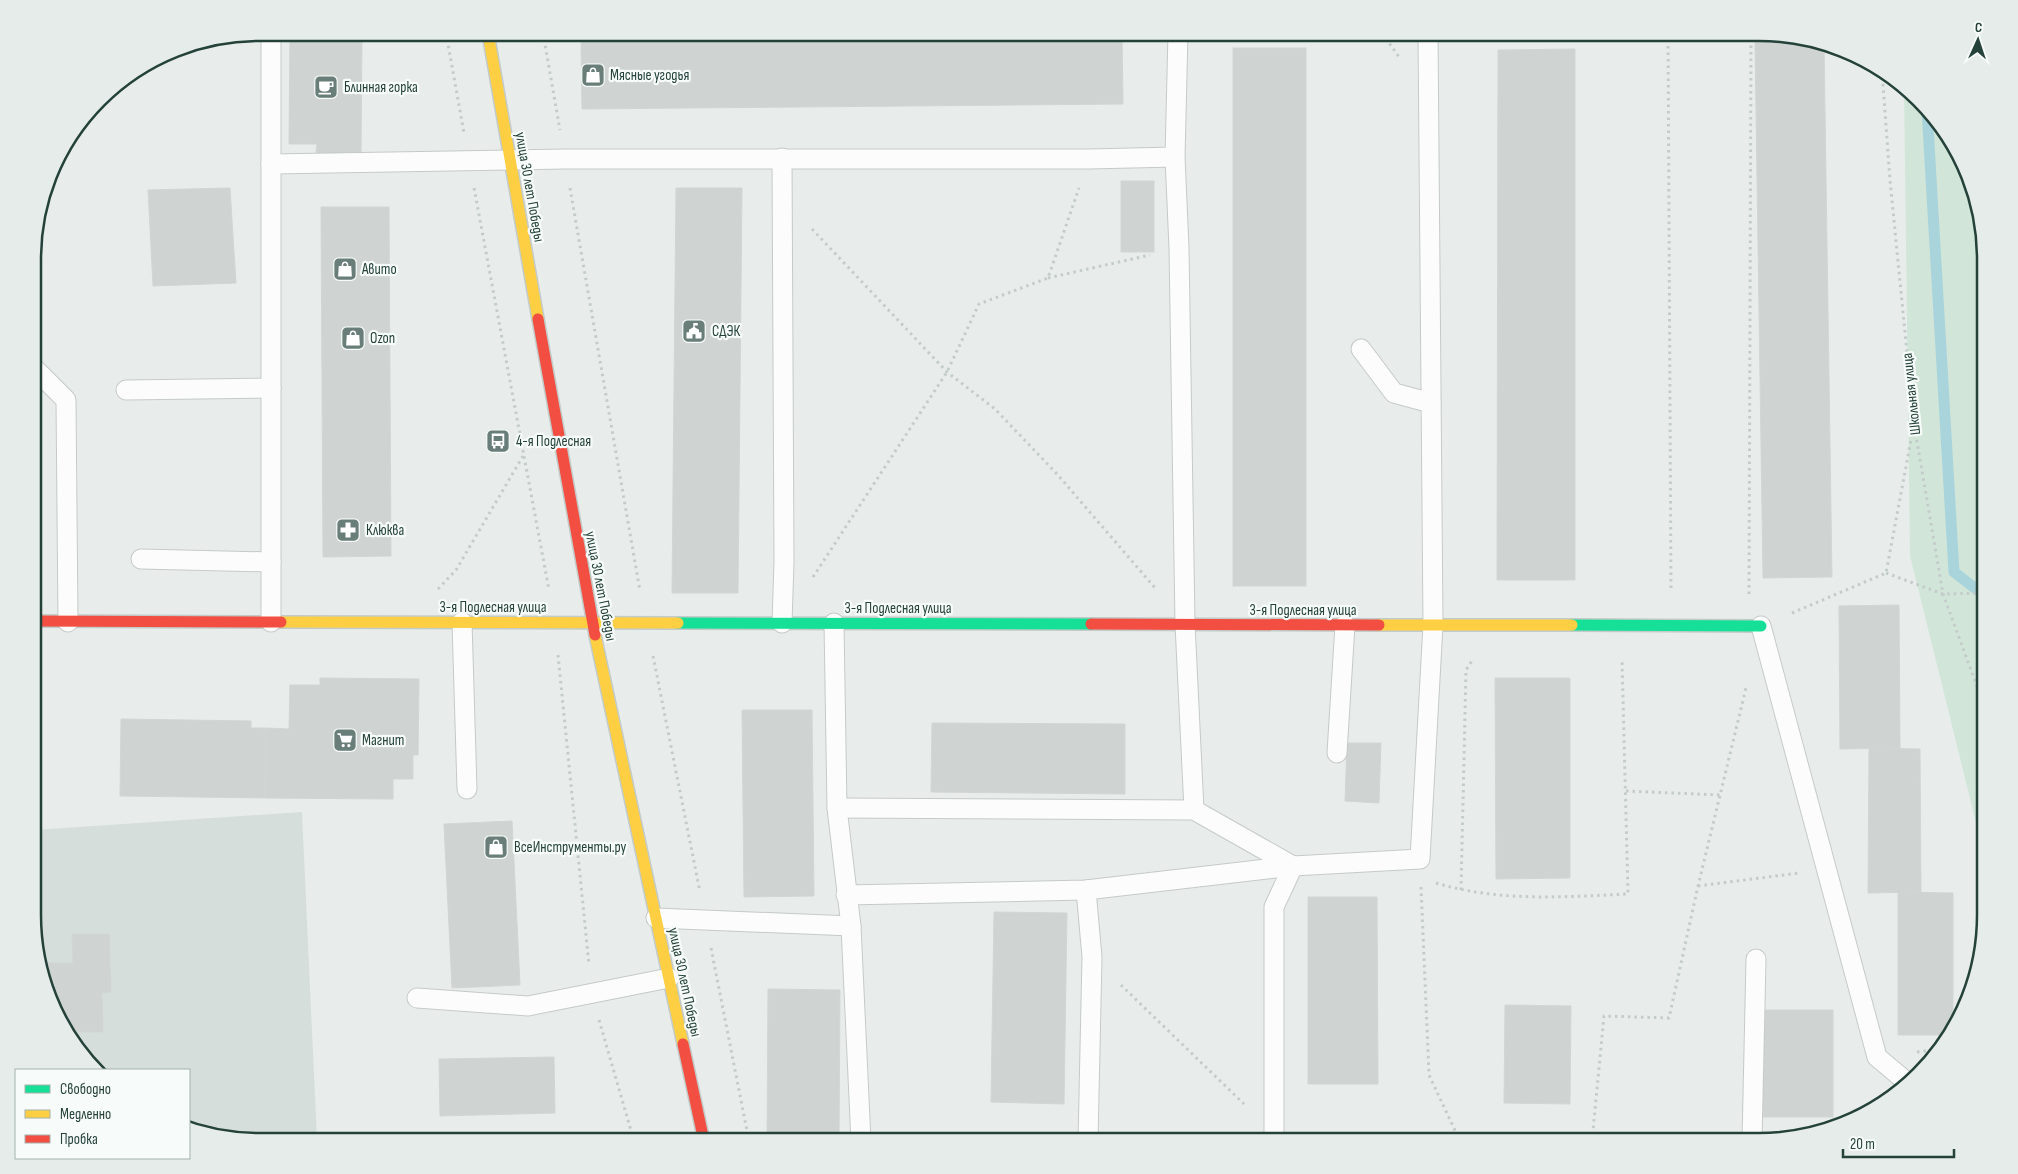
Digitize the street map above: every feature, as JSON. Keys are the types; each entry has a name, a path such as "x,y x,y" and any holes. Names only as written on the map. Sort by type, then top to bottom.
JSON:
{"street":[{"name":"улица 30 лет Победы","path":"490,41 592,623 702,1133"},
{"name":"3-я Подлесная улица","path":"41,621 1761,626"}],"lane":[{"path":"270,622 271,41"},
{"path":"1178,41 1175,157 1179,248 1185,624 1194,810"},
{"path":"846,895 1086,890 1293,866 1420,859 1433,625 1428,41"},
{"path":"271,164 565,159 1089,159 1175,157"},
{"path":"782,158 784,562 782,623"},
{"path":"1361,349 1394,393 1430,404"},
{"path":"41,375 66,400 68,622"},
{"path":"126,390 271,388"},
{"path":"140,559 271,562"},
{"path":"462,622 467,789"},
{"path":"834,623 837,808 851,926 861,1133"},
{"path":"1337,753 1345,625"},
{"path":"1761,626 1877,1056 1903,1078"},
{"path":"837,808 1194,810 1293,866"},
{"path":"1274,1133 1274,907 1293,866"},
{"path":"1086,890 1092,956 1088,1133"},
{"path":"656,918 851,926"},
{"path":"1752,1133 1756,959"},
{"path":"417,998 528,1006 669,978"}],"path":[{"path":"1668,41 1672,626"},
{"path":"1750,41 1749,598 1761,626 1886,573 1943,594 1977,592"},
{"name":"Школьная улица","path":"1883,80 1890,180 1914,424 1943,594 1977,686"},
{"path":"1048,278 1089,159"},
{"path":"782,197 947,372 995,408 1056,474 1185,624"},
{"path":"809,583 947,372 979,304 1048,278 1179,248"},
{"path":"1886,573 1914,424"},
{"path":"434,594 456,570 524,454"},
{"path":"1421,878 1461,890 1533,898 1628,894 1623,659 1615,653"},
{"path":"1461,890 1466,670 1475,656"},
{"path":"1593,1133 1604,1016 1669,1018 1698,886 1747,683"},
{"path":"1626,791 1720,795"},
{"path":"1420,859 1429,1075 1456,1133"},
{"path":"1698,886 1828,870"},
{"path":"1092,956 1270,1133"}],"shaded area":[{"path":"302,812 317,1133 231,1131 190,1121 190,1069 105,1069 95,1058 70,1024 53,985 45,957 41,914 41,830"}],"green space":[{"path":"1904,97 1923,116 1948,150 1965,189 1975,231 1977,260 1977,827 1910,556"}],"building":[{"path":"290,41 362,41 361,153 316,153 317,144 289,144"},
{"path":"581,41 1122,41 1123,104 582,109"},
{"path":"1755,42 1787,43 1824,52 1832,577 1763,578"},
{"path":"1233,48 1306,48 1306,586 1233,586"},
{"path":"1575,49 1575,580 1497,580 1498,50"},
{"path":"1121,181 1154,181 1154,252 1121,252"},
{"path":"230,188 236,283 153,286 148,190"},
{"path":"676,188 742,188 738,593 672,593"},
{"path":"321,207 389,207 391,556 323,557"},
{"path":"1899,605 1900,748 1840,749 1839,606"},
{"path":"320,678 419,679 418,755 413,755 413,779 393,779 393,799 265,798 266,728 289,729 290,685 320,685"},
{"path":"1495,678 1570,678 1570,878 1496,879"},
{"path":"742,710 812,710 814,896 744,897"},
{"path":"121,719 251,721 251,728 266,728 265,798 120,796"},
{"path":"932,723 1125,724 1125,794 931,792"},
{"path":"1347,743 1381,743 1379,803 1345,801"},
{"path":"1869,748 1920,749 1921,892 1868,893"},
{"path":"512,821 520,985 452,988 444,824"},
{"path":"1898,892 1953,893 1953,1013 1941,1035 1898,1035"},
{"path":"1308,897 1377,897 1378,1084 1308,1084"},
{"path":"994,912 1067,913 1064,1104 991,1102"},
{"path":"72,934 109,934 111,992 102,993 103,1032 75,1032 58,998 47,963 73,963"},
{"path":"768,989 840,990 839,1133 767,1133"},
{"path":"1505,1005 1571,1006 1570,1104 1504,1103"},
{"path":"1761,1010 1833,1010 1833,1117 1761,1117"},
{"path":"554,1057 555,1113 440,1116 439,1059"}],"waterway":[{"path":"1928,122 1954,572 1977,590"}],"traffic: fast":[{"path":"678,623 1091,624"},
{"path":"1572,625 1761,626"}],"traffic: slow":[{"path":"489,41 538,319"},
{"path":"281,622 678,623"},
{"path":"1379,625 1572,625"},
{"path":"595,635 683,1044"}],"traffic: jam":[{"path":"538,319 595,635"},
{"path":"41,621 281,622"},
{"path":"1091,624 1379,625"},
{"path":"683,1044 702,1133"}],"place":[{"name":"Мясные угодья","path":"593,75"},
{"name":"Блинная горка","path":"326,87"},
{"name":"Авито","path":"345,269"},
{"name":"СДЭК","path":"694,331"},
{"name":"Ozon","path":"353,338"},
{"name":"4-я Подлесная","path":"498,441"},
{"name":"Клюква","path":"348,530"},
{"name":"Магнит","path":"345,740"},
{"name":"ВсеИнструменты.ру","path":"496,847"}]}
